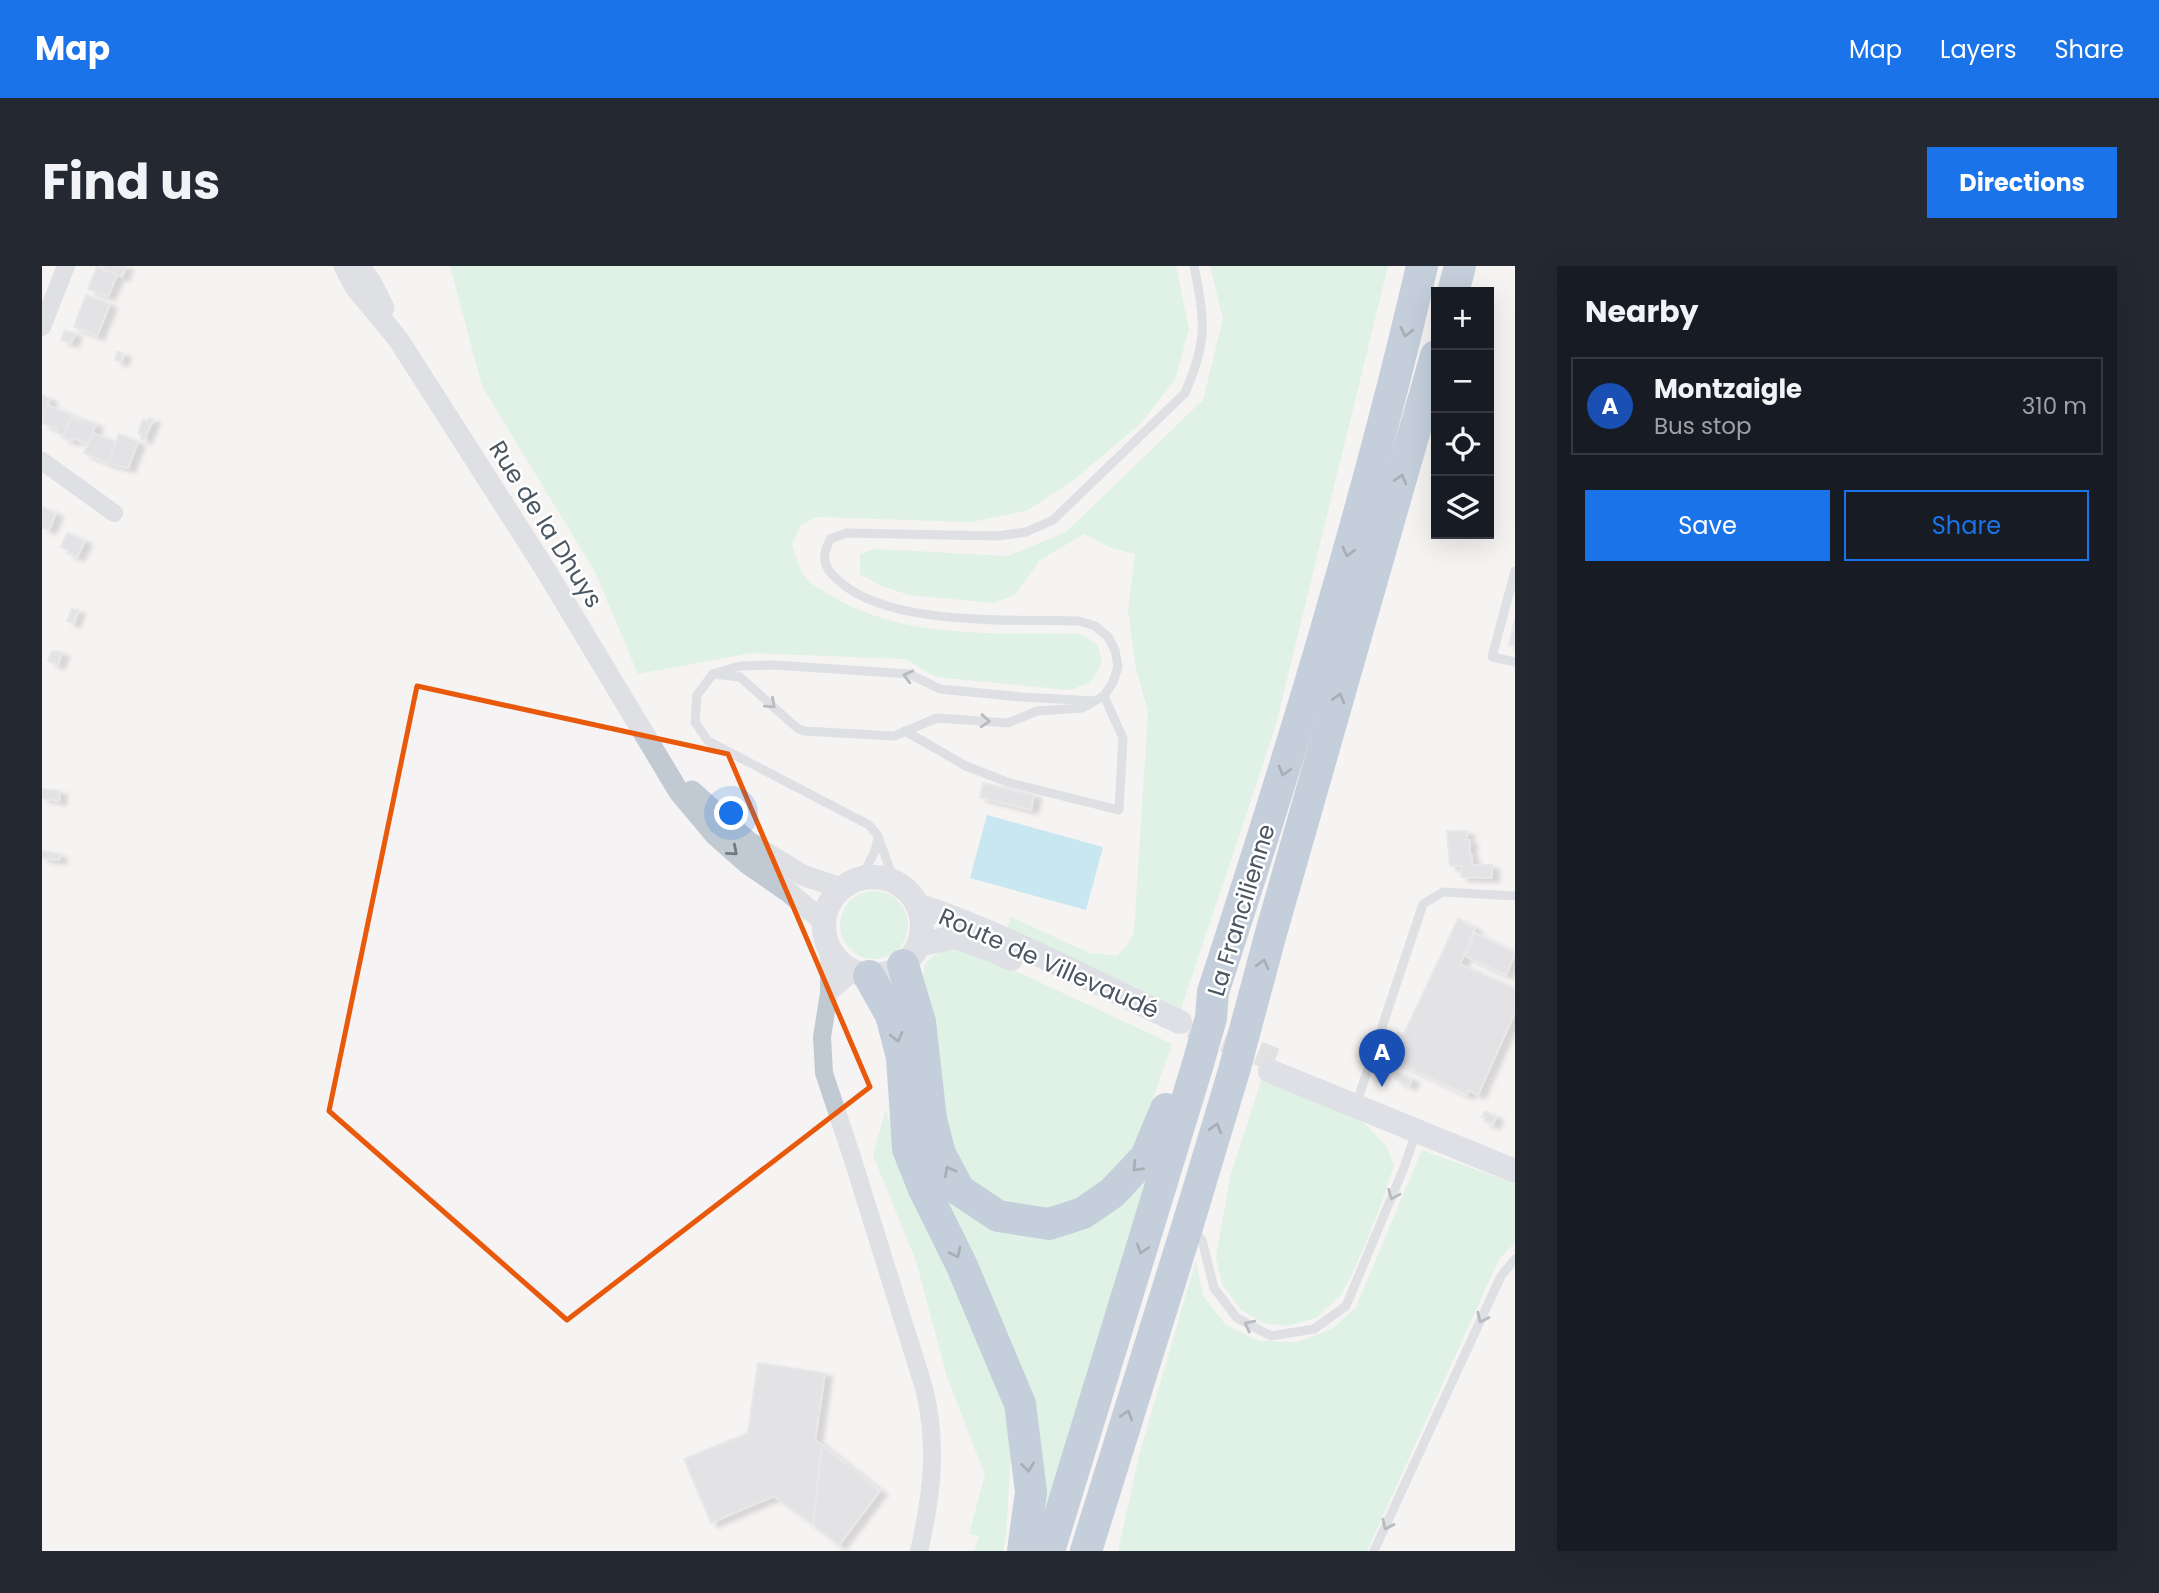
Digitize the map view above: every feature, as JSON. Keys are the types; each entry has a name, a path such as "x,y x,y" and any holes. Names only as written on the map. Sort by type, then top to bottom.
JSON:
{"highway":[{"name":"La Francilienne","path":"1049,1551 1194,1029 1276,796 1343,571 1422,266"},
{"path":"1454,287 1460,266"},
{"name":"La Francilienne","path":"1086,1551 1234,1071 1431,374"},
{"path":"911,955 931,1119 940,1154 959,1190 998,1216 1049,1224 1083,1213 1112,1194 1146,1157 1177,1084 1194,1029"},
{"path":"861,974 891,1015 902,1057 908,1149 923,1187 962,1266 1020,1404 1031,1492 1023,1551"},
{"path":"1105,1551 1121,1477 1117,1448"}],"main road":[{"path":"878,877 894,881 908,891 918,905 922,918 922,932 911,955 893,972 861,974 839,963 824,936 823,921 832,897 852,883 878,877"},
{"name":"Route de Villevaudé","path":"918,905 1004,937 1194,1029"},
{"name":"Route de Villevaudé","path":"911,955 954,937 992,950 1117,1009 1194,1029"},
{"path":"1515,1156 1360,1093 1272,1065 1417,1131 1515,1171"}],"street":[{"path":"42,327 66,266"},
{"name":"Rue de la Dhuys","path":"344,266 355,287 398,339 545,569 678,792 715,835 748,864 787,891 823,921"},
{"name":"Rue de la Dhuys","path":"359,266 371,282 398,339"},
{"path":"42,461 114,513"},
{"name":"Rue de la Dhuys","path":"648,739 692,791 749,842 802,875 852,883"},
{"path":"830,951 829,993 822,1037 824,1073 924,1388 931,1418 930,1492 919,1551"},
{"path":"829,993 861,974"}],"lane":[{"path":"713,674 740,677 797,728 804,731 894,736 937,718 1008,723 1037,711 1082,709 1104,696 1118,667 1112,643 1095,626 1079,621 928,615 882,604 848,590 828,572 824,555 831,539 847,533 997,537 1026,532 1053,520 1185,393 1196,368 1202,344 1203,314 1194,266"},
{"path":"1515,571 1492,657 1515,662"},
{"path":"894,881 878,836 869,825 708,741 695,722 697,695 713,674 740,666 774,665 909,674 940,689 1095,702"},
{"path":"905,732 966,766 1010,783 1119,810 1123,738 1104,696"},
{"path":"1022,697 1028,705 1025,715"},
{"path":"852,883 874,851 878,836"},
{"path":"1360,1093 1423,904 1443,892 1515,896"},
{"path":"1188,1224 1202,1240 1214,1288 1237,1318 1271,1336 1314,1329 1346,1306 1417,1131"},
{"path":"1374,1551 1502,1276 1515,1259"}],"highlighted area":[{"path":"417,686 728,754 870,1087 567,1320 329,1111"}],"green space":[{"path":"450,266 1176,266 1189,329 1175,380 1140,424 1071,482 1028,510 972,522 816,517 801,525 792,544 801,569 812,584 857,609 888,620 951,631 1081,634 1098,645 1102,663 1090,683 1069,690 936,677 905,659 751,653 638,674 595,572 482,386"},
{"path":"1210,266 1388,266 1275,728 1180,1012 1007,928 1011,917 1089,953 1117,956 1134,933 1148,711 1136,668 1128,611 1135,554 1111,548 1084,534 1040,560 1015,595 993,603 909,595 879,585 860,574 860,554 875,549 1008,556 1066,532 1203,400 1223,319"},
{"path":"874,891 887,894 898,901 905,912 908,925 905,938 898,949 887,956 874,959 861,956 850,949 843,938 840,925 843,912 850,901 861,894"},
{"path":"947,950 977,953 1172,1044 1133,1157 1102,1192 1062,1211 991,1202 960,1177 946,1146 938,1070 938,1037 923,975 925,963 934,955"},
{"path":"1262,1078 1348,1112 1365,1124 1387,1147 1394,1166 1379,1210 1341,1295 1316,1318 1286,1326 1263,1323 1241,1310 1222,1284 1216,1257 1230,1177"},
{"path":"886,1109 900,1167 941,1247 1001,1392 1011,1450 1003,1551 974,1551 979,1536 969,1534 985,1475 947,1377 916,1261 873,1155"},
{"path":"1422,1150 1515,1184 1515,1242 1499,1259 1367,1551 1118,1551 1140,1452 1196,1261 1203,1296 1225,1324 1258,1341 1297,1342 1332,1329 1356,1307"},
{"path":"1151,1173 1052,1505 1044,1509 1027,1385 993,1299 937,1189 1024,1235"}],"water":[{"path":"987,815 1103,847 1086,910 970,878"}],"building":[{"path":"104,266 126,266 122,277 103,269"},
{"path":"97,267 117,275 108,296 88,289"},
{"path":"86,295 110,304 97,336 74,327"},
{"path":"65,330 75,334 71,343 61,340"},
{"path":"117,352 124,354 121,362 115,360"},
{"path":"42,395 50,399 42,418"},
{"path":"47,405 72,415 64,435 42,423"},
{"path":"71,417 96,424 88,444 73,438 72,441 63,438"},
{"path":"149,418 153,419 144,440 138,433 143,419 148,421"},
{"path":"93,433 116,442 108,463 84,453"},
{"path":"119,434 138,442 128,468 108,463"},
{"path":"42,507 56,513 49,530 42,527"},
{"path":"67,533 85,541 77,557 61,547"},
{"path":"72,609 78,610 73,623 67,621"},
{"path":"1515,619 1515,646 1509,645"},
{"path":"52,651 62,652 58,665 48,661"},
{"path":"983,783 1034,795 1031,810 980,797"},
{"path":"42,789 60,791 59,801 42,798"},
{"path":"1447,831 1467,831 1466,840 1470,840 1469,854 1472,855 1472,865 1492,865 1492,878 1461,877 1461,866 1450,866"},
{"path":"42,851 60,854 59,860 42,858"},
{"path":"1458,919 1475,928 1460,964 1515,989 1515,1012 1478,1095 1468,1090 1467,1095 1386,1057 1397,1033 1404,1034"},
{"path":"1475,933 1515,953 1506,975 1465,956"},
{"path":"1398,1073 1412,1079 1409,1086 1395,1079"},
{"path":"1485,1111 1496,1117 1493,1125 1484,1121 1486,1118 1482,1117"},
{"path":"758,1363 825,1373 815,1440 822,1445 813,1525 774,1496 711,1523 684,1459 748,1433"},
{"path":"822,1445 880,1491 839,1545 813,1525"}],"tunnel":[{"path":"1191,1026 1275,1060"}],"place":[{"name":"Montzaigle","path":"1382,1087"}]}
